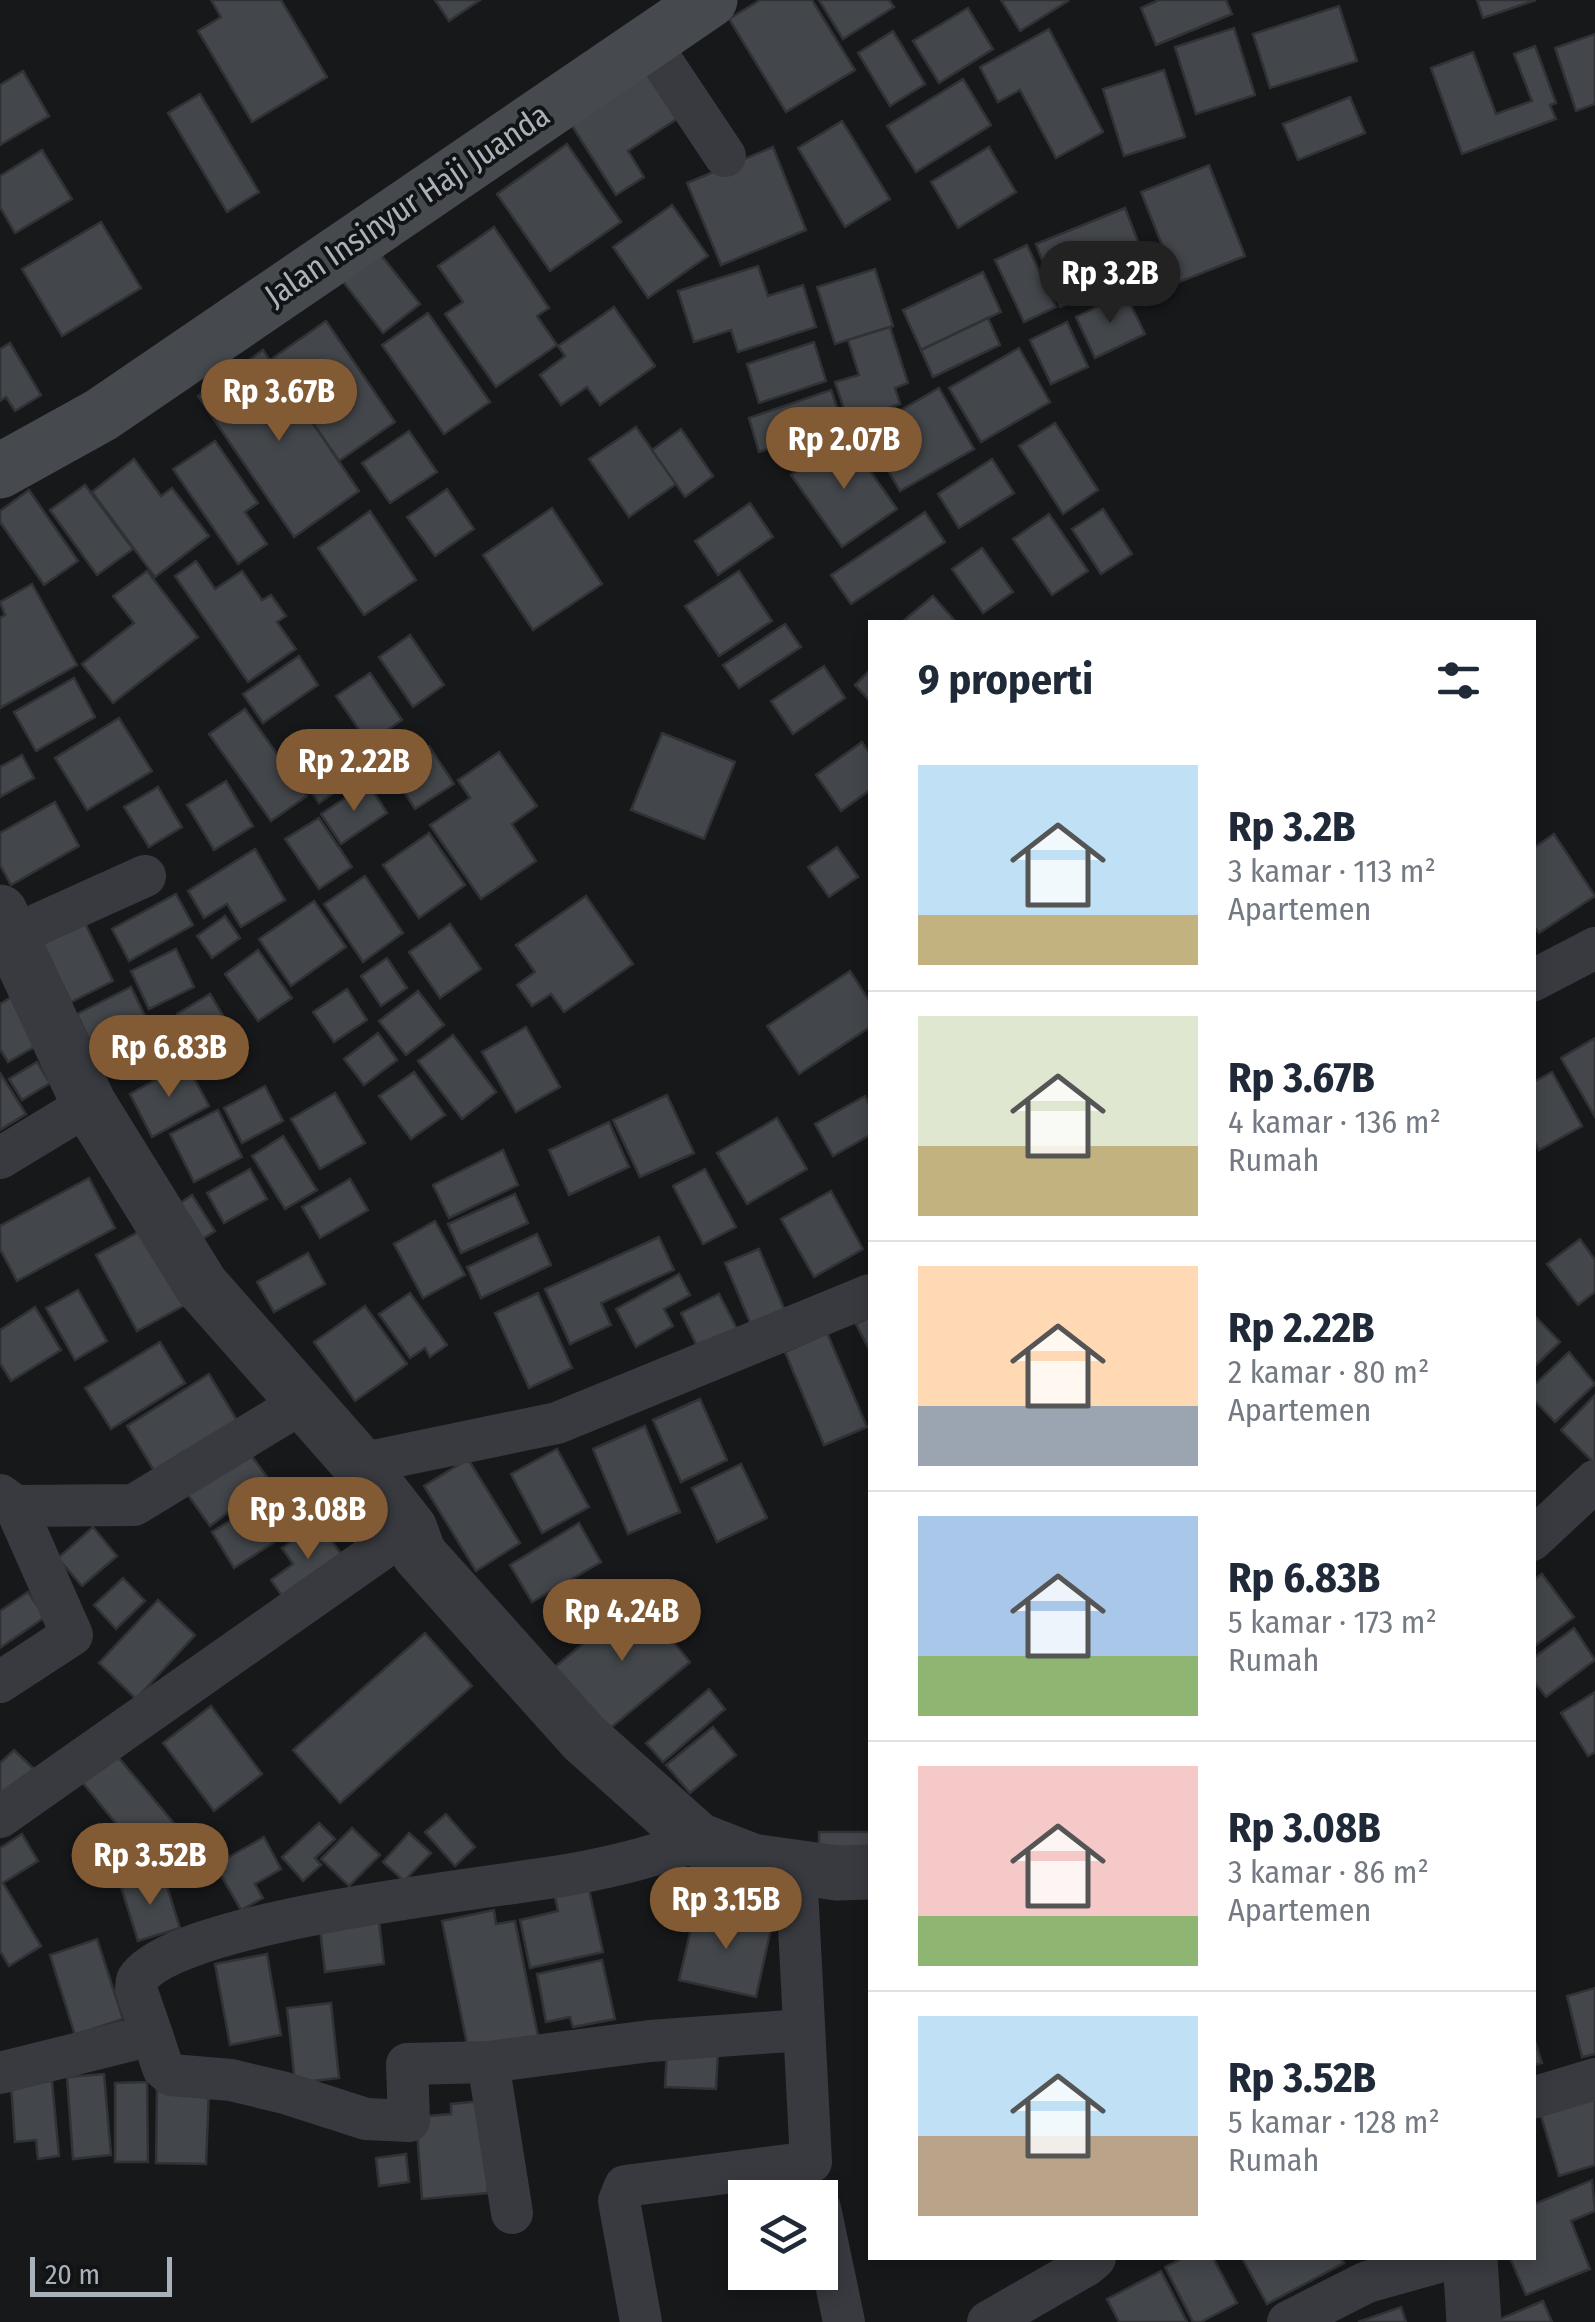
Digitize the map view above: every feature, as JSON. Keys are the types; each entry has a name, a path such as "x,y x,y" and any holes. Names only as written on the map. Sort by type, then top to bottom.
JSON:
{"main road":[{"name":"Jalan Insinyur Haji Juanda","path":"0,471 100,416 710,0"}],"street":[{"path":"649,42 724,156"},
{"path":"145,876 10,949 89,1104 201,1286 359,1464 410,1529 418,1554 584,1738 698,1840 752,1860 796,1868 868,1872"},
{"path":"1536,979 1595,948"},
{"path":"0,1158 89,1104"},
{"path":"359,1464 557,1422 868,1297"},
{"path":"0,1682 72,1635 8,1501 134,1505 305,1401"},
{"path":"1536,1536 1595,1480"},
{"path":"0,1817 410,1529"},
{"path":"698,1840 653,1858 310,1913 199,1944 150,1966 137,1980 136,1989 163,2068 171,2075 231,2080 366,2118 409,2120 407,2064 488,2062 650,2041 802,2030"},
{"path":"796,1868 802,2030 814,2180"},
{"path":"0,2073 152,2035"},
{"path":"488,2062 512,2213"},
{"path":"1536,2097 1595,2079"},
{"path":"641,2322 620,2201 625,2186 728,2183"},
{"path":"988,2322 1093,2260"},
{"path":"1288,2322 1367,2282 1446,2260"},
{"path":"1470,2260 1474,2322"},
{"path":"837,2290 844,2322"}],"building":[{"path":"211,0 281,0 327,77 252,122 198,31 221,17"},
{"path":"435,0 480,0 449,21"},
{"path":"760,0 812,0 855,70 786,112 729,19"},
{"path":"819,0 889,0 894,7 843,39"},
{"path":"1001,0 1067,0 1068,1 1020,31"},
{"path":"1159,0 1226,0 1232,14 1156,45 1141,8"},
{"path":"1477,0 1536,0 1483,18"},
{"path":"1339,6 1357,61 1270,88 1253,34"},
{"path":"968,8 993,49 939,83 913,41"},
{"path":"1234,28 1255,95 1196,114 1175,47"},
{"path":"1049,29 1103,132 1056,158 1020,90 998,102 980,67"},
{"path":"893,31 925,84 890,106 858,53"},
{"path":"1595,34 1595,104 1576,111 1555,48"},
{"path":"1535,46 1556,103 1550,105 1556,119 1462,154 1431,68 1473,52 1496,114 1532,101 1514,54"},
{"path":"649,69 680,117 628,151 644,177 616,195 569,121"},
{"path":"1164,70 1185,137 1124,156 1103,89"},
{"path":"23,71 49,116 0,145 0,85"},
{"path":"963,79 991,125 916,172 887,126"},
{"path":"200,94 259,192 227,212 168,113"},
{"path":"1350,97 1365,133 1298,160 1283,124"},
{"path":"842,121 890,199 845,227 798,148"},
{"path":"567,144 621,222 550,271 497,194"},
{"path":"773,147 806,230 721,265 687,183"},
{"path":"989,147 1016,192 958,228 931,182"},
{"path":"42,150 72,199 15,233 0,207 0,176"},
{"path":"1209,165 1245,256 1177,283 1141,192"},
{"path":"672,205 708,256 648,298 613,247"},
{"path":"1125,208 1150,272 1060,307 1036,244"},
{"path":"101,222 141,288 62,336 22,269"},
{"path":"494,227 549,308 537,316 557,345 496,387 445,314 463,302 438,266"},
{"path":"1027,245 1056,307 1024,322 995,260"},
{"path":"377,250 420,304 383,333 341,279"},
{"path":"758,266 768,296 803,285 816,327 738,352 731,330 694,342 678,291"},
{"path":"875,269 893,326 835,344 817,287"},
{"path":"983,272 1001,312 921,350 903,310"},
{"path":"1125,293 1145,334 1095,358 1076,317"},
{"path":"614,307 655,366 600,405 587,387 561,405 540,375 565,356 558,346"},
{"path":"428,313 490,402 444,434 382,345"},
{"path":"988,318 1000,345 933,377 921,350"},
{"path":"326,321 395,422 339,461 270,360"},
{"path":"1067,322 1088,367 1051,384 1030,340"},
{"path":"890,327 908,383 895,388 900,404 848,421 835,382 859,375 848,340"},
{"path":"814,342 826,381 759,403 747,364"},
{"path":"10,343 41,395 15,411 6,397 0,401 0,349"},
{"path":"1019,348 1050,402 981,442 949,388"},
{"path":"263,350 359,491 294,537 198,396"},
{"path":"939,388 974,449 900,491 865,431"},
{"path":"831,390 843,425 759,452 749,418"},
{"path":"1055,423 1098,490 1063,514 1019,446"},
{"path":"636,427 676,484 629,517 589,459"},
{"path":"681,429 713,476 685,497 652,450"},
{"path":"409,431 437,472 390,503 362,463"},
{"path":"846,437 897,509 842,547 791,475"},
{"path":"215,441 258,503 245,512 267,544 238,564 173,469"},
{"path":"134,459 161,496 172,488 209,536 155,577 92,492"},
{"path":"992,459 1014,493 959,528 938,494"},
{"path":"85,485 133,549 97,575 50,510"},
{"path":"447,489 474,529 435,556 407,517"},
{"path":"29,490 78,561 44,585 0,522 0,511"},
{"path":"750,503 773,537 718,575 695,541"},
{"path":"552,508 602,584 533,630 483,555"},
{"path":"1103,509 1132,554 1101,574 1072,529"},
{"path":"370,511 416,580 364,615 318,548"},
{"path":"925,512 945,542 851,604 831,575"},
{"path":"1049,514 1088,571 1052,595 1013,539"},
{"path":"982,548 1013,592 983,613 952,569"},
{"path":"196,561 215,589 242,571 262,600 271,595 286,616 277,622 296,649 248,682 175,576"},
{"path":"147,571 198,637 113,703 82,664 134,623 113,596"},
{"path":"739,571 772,621 719,656 685,606"},
{"path":"32,584 77,665 0,708 0,618 5,615 0,602"},
{"path":"933,596 954,620 904,620"},
{"path":"785,624 801,647 739,688 723,665"},
{"path":"410,635 444,685 413,707 379,657"},
{"path":"299,656 318,685 263,723 243,694"},
{"path":"824,666 845,698 793,734 771,701"},
{"path":"868,672 868,699 855,685"},
{"path":"370,673 402,720 368,743 336,696"},
{"path":"74,678 95,717 36,751 14,712"},
{"path":"245,709 307,796 271,821 209,734"},
{"path":"119,718 152,771 87,810 55,758"},
{"path":"349,733 372,767 319,803 296,770"},
{"path":"662,733 735,762 704,839 631,810"},
{"path":"862,742 868,751 868,791 841,811 816,775"},
{"path":"429,746 454,784 415,809 391,771"},
{"path":"499,752 537,806 512,824 536,861 481,899 430,825 470,798 458,780"},
{"path":"22,755 34,778 0,797 0,767"},
{"path":"226,781 253,826 214,850 187,805"},
{"path":"368,783 387,813 341,844 321,814"},
{"path":"158,787 182,827 149,847 124,807"},
{"path":"55,802 79,846 11,885 0,865 0,833"},
{"path":"319,818 352,867 319,889 285,839"},
{"path":"429,833 465,885 419,918 383,865"},
{"path":"1554,834 1595,896 1539,933 1536,929 1536,846"},
{"path":"837,847 858,877 829,897 808,867"},
{"path":"255,849 285,900 241,927 227,904 204,918 188,891"},
{"path":"365,876 403,933 363,962 324,904"},
{"path":"176,894 193,925 129,961 112,929"},
{"path":"586,896 633,964 564,1012 551,994 532,1006 517,985 535,972 516,945"},
{"path":"314,901 346,947 291,986 259,939"},
{"path":"225,916 240,938 212,958 197,936"},
{"path":"82,917 113,981 71,1002 39,938"},
{"path":"450,924 481,969 440,998 409,952"},
{"path":"176,949 194,987 149,1009 131,971"},
{"path":"258,950 292,998 258,1021 225,974"},
{"path":"387,958 407,988 381,1006 361,976"},
{"path":"850,971 868,999 868,1028 799,1074 767,1026"},
{"path":"131,987 160,1047 105,1074 77,1014"},
{"path":"347,989 367,1020 334,1042 313,1012"},
{"path":"418,991 444,1025 406,1055 379,1021"},
{"path":"210,994 236,1037 202,1058 177,1014"},
{"path":"15,995 43,1042 8,1062 0,1049 0,1004"},
{"path":"526,1027 560,1087 516,1112 482,1052"},
{"path":"378,1033 397,1060 364,1085 344,1059"},
{"path":"453,1035 496,1092 462,1119 418,1061"},
{"path":"1595,1038 1595,1117 1561,1058"},
{"path":"37,1062 50,1083 22,1100 9,1079"},
{"path":"186,1063 209,1106 152,1137 130,1094"},
{"path":"414,1072 445,1115 411,1139 379,1096"},
{"path":"1552,1072 1582,1126 1539,1150 1536,1144 1536,1081"},
{"path":"0,1073 26,1114 0,1130"},
{"path":"265,1086 283,1121 242,1143 224,1108"},
{"path":"335,1093 365,1143 320,1169 291,1119"},
{"path":"667,1095 694,1153 640,1177 613,1120"},
{"path":"865,1096 868,1102 868,1136 833,1156 815,1124"},
{"path":"218,1110 242,1157 194,1182 170,1134"},
{"path":"777,1118 807,1169 747,1204 717,1153"},
{"path":"609,1122 629,1167 569,1195 549,1150"},
{"path":"283,1136 317,1190 285,1209 252,1156"},
{"path":"503,1150 518,1185 449,1218 433,1185"},
{"path":"250,1169 267,1199 224,1223 207,1193"},
{"path":"705,1169 736,1227 703,1244 673,1186"},
{"path":"89,1178 115,1228 17,1281 0,1249 0,1226"},
{"path":"350,1179 368,1210 320,1238 302,1207"},
{"path":"831,1191 863,1249 814,1277 781,1219"},
{"path":"515,1194 528,1223 461,1253 448,1224"},
{"path":"192,1195 215,1231 191,1246 168,1211"},
{"path":"435,1221 465,1275 423,1298 394,1244"},
{"path":"144,1229 185,1305 137,1331 96,1255"},
{"path":"537,1234 551,1265 481,1298 467,1267"},
{"path":"659,1237 674,1270 601,1303 611,1325 570,1344 545,1289"},
{"path":"1580,1239 1595,1260 1595,1292 1578,1305 1547,1264"},
{"path":"759,1249 786,1313 752,1327 725,1263"},
{"path":"308,1253 325,1284 274,1312 257,1282"},
{"path":"679,1274 690,1295 664,1309 673,1326 636,1347 616,1309"},
{"path":"78,1290 107,1341 75,1360 46,1308"},
{"path":"410,1293 447,1345 430,1357 425,1348 410,1358 379,1314"},
{"path":"538,1293 572,1368 529,1388 495,1313"},
{"path":"719,1294 737,1329 698,1348 681,1313"},
{"path":"365,1306 407,1364 355,1401 314,1342"},
{"path":"35,1307 61,1350 11,1381 0,1363 0,1330"},
{"path":"1536,1317 1560,1342 1536,1365"},
{"path":"868,1318 868,1347 856,1324"},
{"path":"827,1333 867,1427 824,1445 785,1352"},
{"path":"160,1342 185,1383 111,1429 85,1388"},
{"path":"1569,1352 1595,1384 1555,1422 1536,1402 1536,1383"},
{"path":"209,1374 238,1422 156,1474 127,1426"},
{"path":"1595,1395 1595,1464 1561,1430"},
{"path":"700,1399 727,1460 681,1482 653,1420"},
{"path":"645,1426 680,1512 628,1534 593,1449"},
{"path":"243,1444 270,1481 210,1526 183,1488"},
{"path":"557,1449 589,1507 542,1533 511,1474"},
{"path":"468,1459 520,1543 476,1571 424,1486"},
{"path":"741,1464 767,1518 717,1542 692,1488"},
{"path":"284,1487 306,1522 234,1568 212,1532"},
{"path":"319,1522 346,1561 287,1603 271,1580 293,1564 282,1548"},
{"path":"579,1523 601,1562 532,1602 510,1565"},
{"path":"93,1527 117,1556 82,1586 58,1558"},
{"path":"1542,1574 1574,1617 1536,1645 1536,1578"},
{"path":"123,1578 145,1601 116,1629 94,1605"},
{"path":"582,1582 601,1611 570,1631 551,1602"},
{"path":"28,1592 45,1617 0,1648 0,1611"},
{"path":"637,1598 690,1662 607,1731 555,1667"},
{"path":"158,1600 195,1635 136,1699 99,1663"},
{"path":"1574,1628 1595,1660 1546,1697 1536,1684 1536,1656"},
{"path":"425,1633 472,1686 340,1803 293,1750"},
{"path":"709,1689 725,1709 663,1762 646,1743"},
{"path":"1595,1692 1595,1752 1588,1756 1561,1713"},
{"path":"211,1706 262,1774 214,1811 163,1743"},
{"path":"713,1727 736,1755 690,1793 666,1765"},
{"path":"107,1744 184,1835 149,1864 74,1772"},
{"path":"14,1750 36,1771 0,1802 0,1763"},
{"path":"446,1814 475,1847 455,1866 425,1832"},
{"path":"319,1823 335,1839 315,1858 321,1865 303,1881 282,1857"},
{"path":"352,1828 380,1855 349,1886 321,1859"},
{"path":"819,1832 868,1832 868,1864 819,1864"},
{"path":"409,1833 431,1853 404,1881 383,1862"},
{"path":"22,1834 38,1861 3,1883 41,1946 9,1966 0,1951 0,1848"},
{"path":"264,1837 281,1869 255,1884 263,1898 241,1910 215,1865"},
{"path":"163,1874 180,1928 138,1941 121,1887"},
{"path":"587,1881 603,1952 530,1968 520,1920 558,1911 553,1888"},
{"path":"696,1907 772,1924 756,1997 679,1980"},
{"path":"494,1910 496,1924 515,1921 540,2046 469,2054 442,1921"},
{"path":"378,1913 384,1964 325,1972 319,1921"},
{"path":"97,1939 123,2019 75,2035 50,1955"},
{"path":"267,1954 281,2035 230,2045 215,1964"},
{"path":"602,1960 615,2019 573,2027 570,2017 546,2022 537,1974"},
{"path":"1595,1988 1595,2054 1582,2057 1567,1996"},
{"path":"331,2003 339,2078 295,2083 287,2008"},
{"path":"667,2050 718,2052 716,2089 665,2087"},
{"path":"104,2074 111,2155 73,2159 67,2077"},
{"path":"52,2081 59,2156 38,2159 36,2140 15,2142 11,2085"},
{"path":"147,2082 148,2162 115,2162 115,2083"},
{"path":"157,2088 209,2089 206,2164 156,2163"},
{"path":"1595,2089 1595,2165 1559,2176 1538,2106"},
{"path":"481,2101 488,2193 422,2199 416,2117 451,2114 451,2104"},
{"path":"406,2154 409,2182 379,2186 376,2158"},
{"path":"1592,2180 1595,2211 1571,2221 1590,2269 1526,2295 1511,2260 1536,2260 1536,2203"},
{"path":"1179,2260 1214,2260 1237,2303 1201,2322 1193,2322 1165,2267"},
{"path":"1243,2260 1344,2263 1267,2304"},
{"path":"1161,2271 1187,2322 1119,2322 1107,2299"},
{"path":"1543,2301 1552,2322 1493,2322"},
{"path":"1401,2307 1406,2322 1358,2322"}]}
